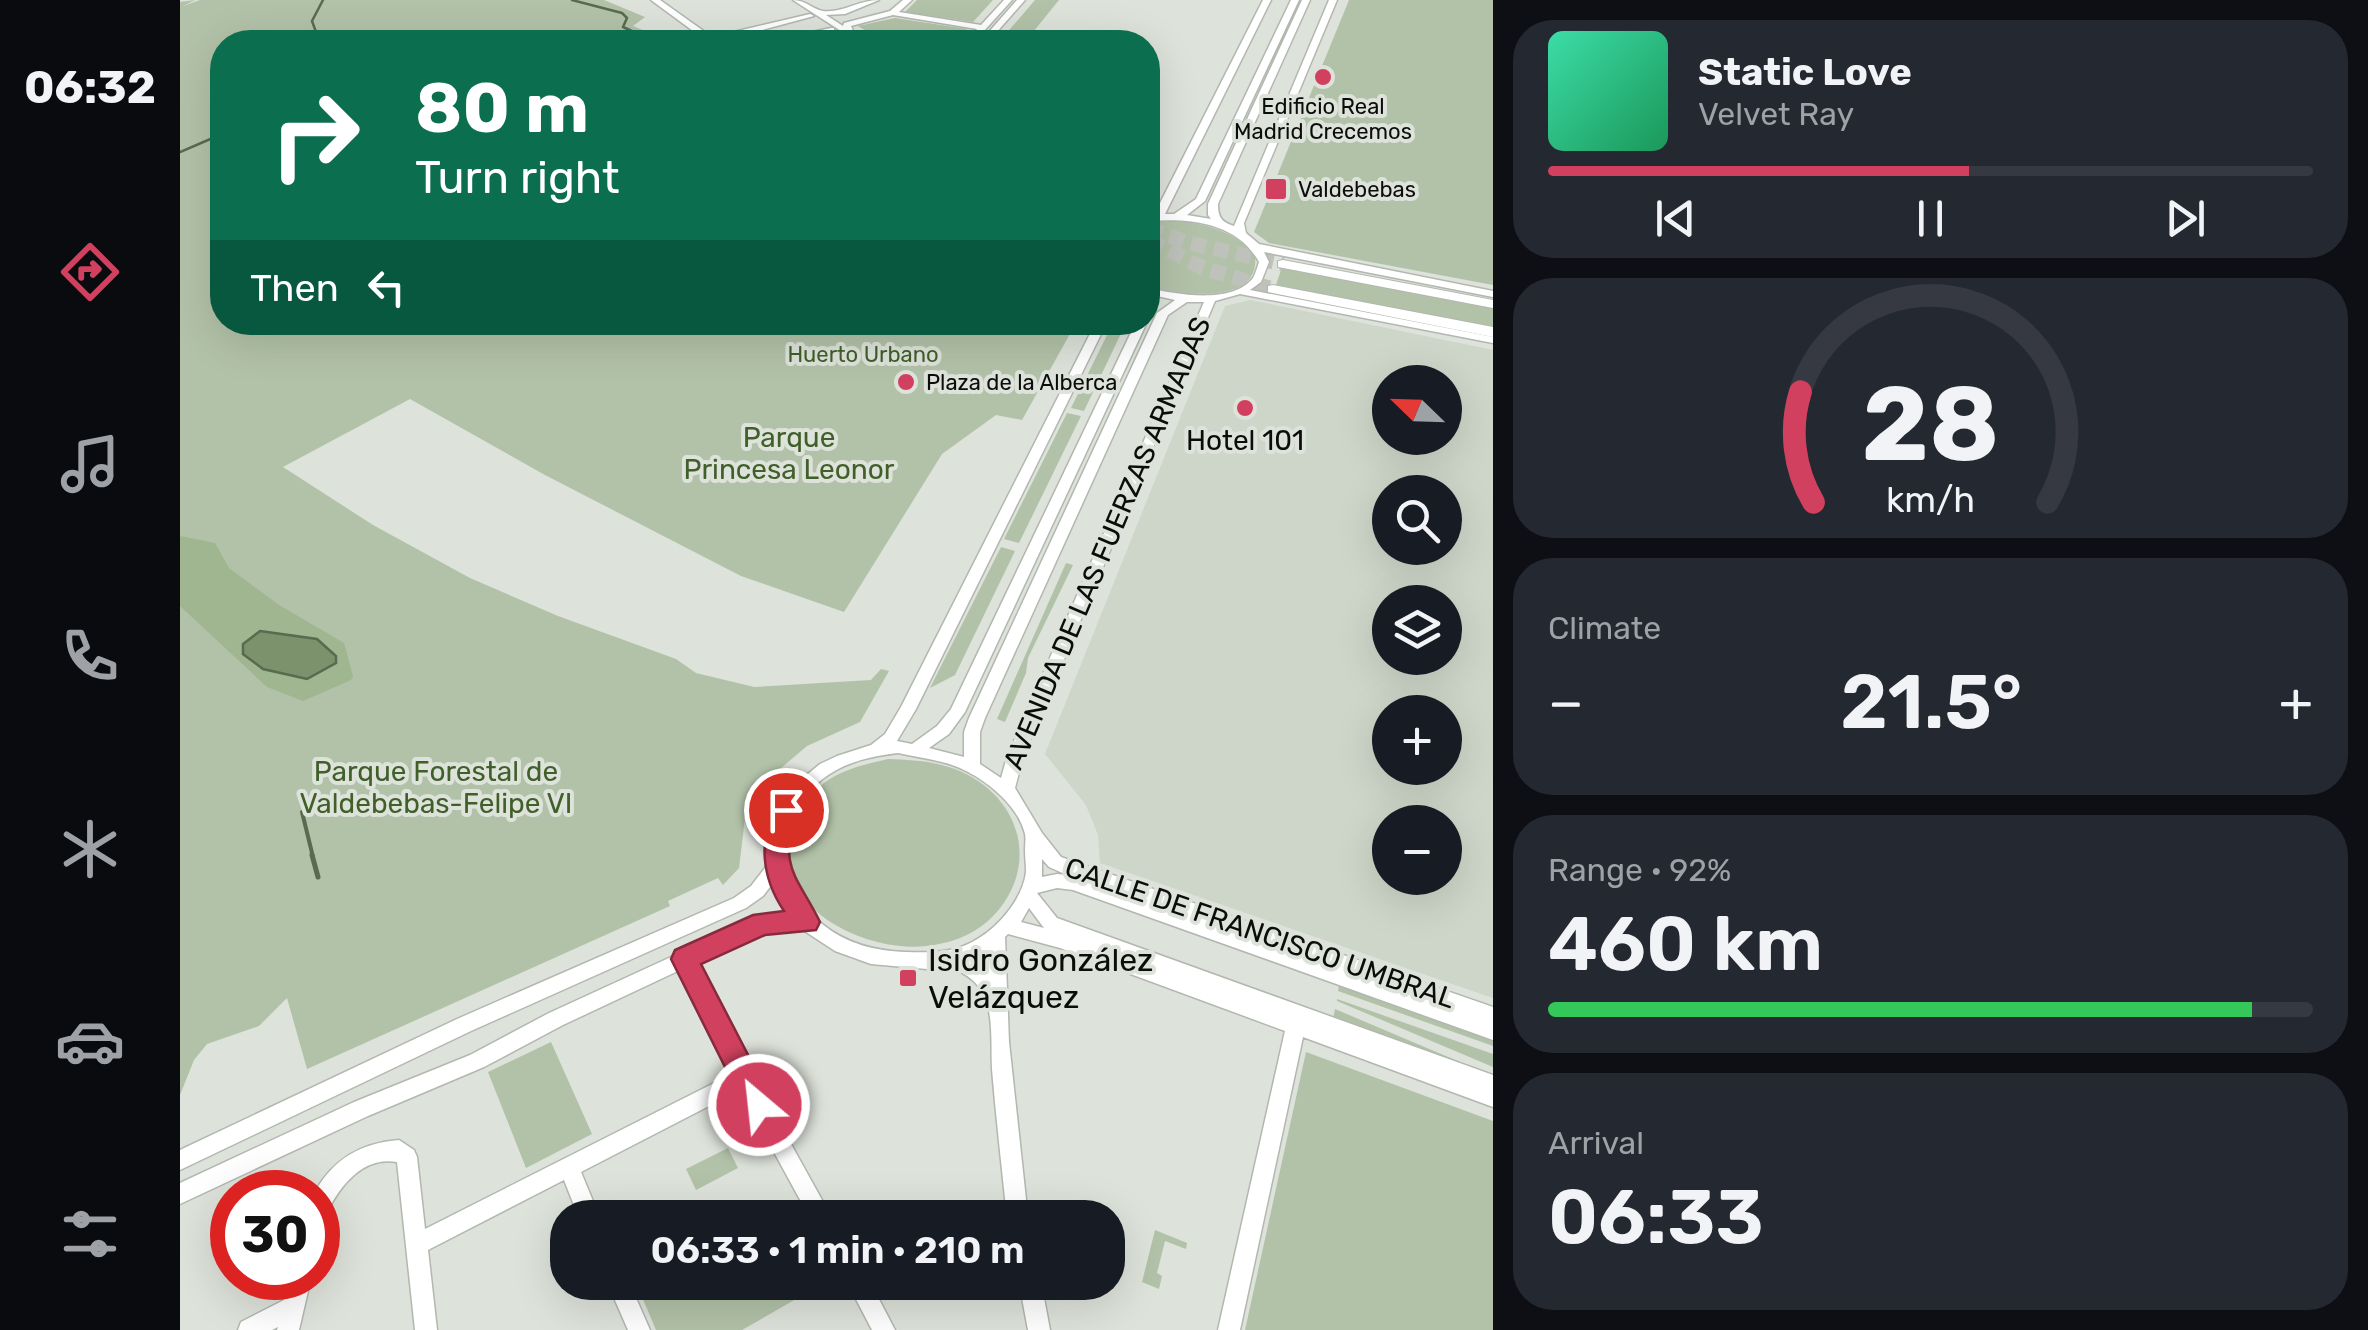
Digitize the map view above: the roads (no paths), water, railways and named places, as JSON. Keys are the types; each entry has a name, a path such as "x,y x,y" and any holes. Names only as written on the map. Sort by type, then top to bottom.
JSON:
{"main road":[{"path":"1283,264 1493,304"},
{"path":"1273,289 1493,332"}],"street":[{"path":"655,0 696,30"},
{"path":"785,0 837,30"},
{"path":"797,0 831,30"},
{"path":"765,30 875,0"},
{"path":"892,14 908,0"},
{"path":"848,30 847,25 892,14 984,28 1008,0"},
{"path":"995,30 1021,0"},
{"path":"1160,210 1267,0"},
{"path":"1177,217 1200,201 1294,0"},
{"path":"1220,225 1213,215 1213,204 1306,0"},
{"path":"1242,235 1240,224 1333,0"},
{"path":"1160,218 1220,225 1256,247 1263,258 1263,272 1241,291"},
{"path":"1256,247 1493,294"},
{"path":"1160,295 1211,298 1241,291 1493,340"},
{"name":"AVENIDA DE LAS FUERZAS ARMADAS","path":"1160,320 1184,298"},
{"name":"AVENIDA DE LAS FUERZAS ARMADAS","path":"1006,789 1015,757 1211,298"},
{"path":"877,749 891,738 908,709 1095,335"},
{"name":"AVENIDA DE LAS FUERZAS ARMADAS","path":"918,749 944,730 957,712 1136,335"},
{"name":"AVENIDA DE LAS FUERZAS ARMADAS","path":"972,764 972,732 977,718 1153,335"},
{"path":"877,749 918,749 972,764 1006,789 1026,813 1036,838 1038,862 1031,892 1002,931 971,950 942,959 908,962 877,958 838,944 806,922 784,889 777,866 778,830 798,792 832,764 877,749"},
{"name":"CALLE DE FRANCISCO UMBRAL","path":"1036,838 1055,862 1073,870 1493,1016"},
{"path":"180,1160 438,1038 740,903 757,892 777,866"},
{"name":"CALLE DE FRANCISCO UMBRAL","path":"1493,1031 1073,884 1057,882 1031,892 1051,923 1493,1084"},
{"path":"180,1194 361,1109 477,1061 762,923 806,922"},
{"path":"1002,931 996,1004 1003,1106 1016,1200"},
{"path":"1002,931 1035,931 1493,1098"},
{"path":"684,959 812,1200"},
{"path":"942,959 963,964 986,979 996,1004"},
{"path":"1229,1330 1296,1026"},
{"path":"416,1245 744,1078"},
{"path":"340,1172 357,1158 380,1150 398,1150 407,1158 426,1330"},
{"path":"568,1167 582,1200"},
{"path":"288,1330 295,1300"},
{"path":"626,1300 639,1330"},
{"path":"868,1300 884,1330"},
{"path":"1033,1300 1039,1330"},
{"path":"248,1330 293,1307"}],"waterway":[{"path":"315,30 312,21 323,0"},
{"path":"572,0 622,13 627,18 623,27 630,30"},
{"path":"180,152 210,139"},
{"path":"302,812 313,857"},
{"path":"312,855 318,877"}],"tunnel":[{"path":"1160,233 1283,264"},
{"path":"1160,246 1203,268 1273,289"}],"place":[{"name":"Edificio Real Madrid Crecemos","path":"1323,77"},
{"name":"Valdebebas","path":"1276,189"},
{"name":"Plaza de la Alberca","path":"906,382"},
{"name":"Hotel 101","path":"1245,408"},
{"name":"Isidro González Velázquez","path":"908,978"}],"park label":[{"name":"Huerto Urbano","path":"863,354"},
{"name":"Parque Princesa Leonor","path":"789,453"},
{"name":"Parque Forestal de Valdebebas-Felipe VI","path":"436,787"}]}
